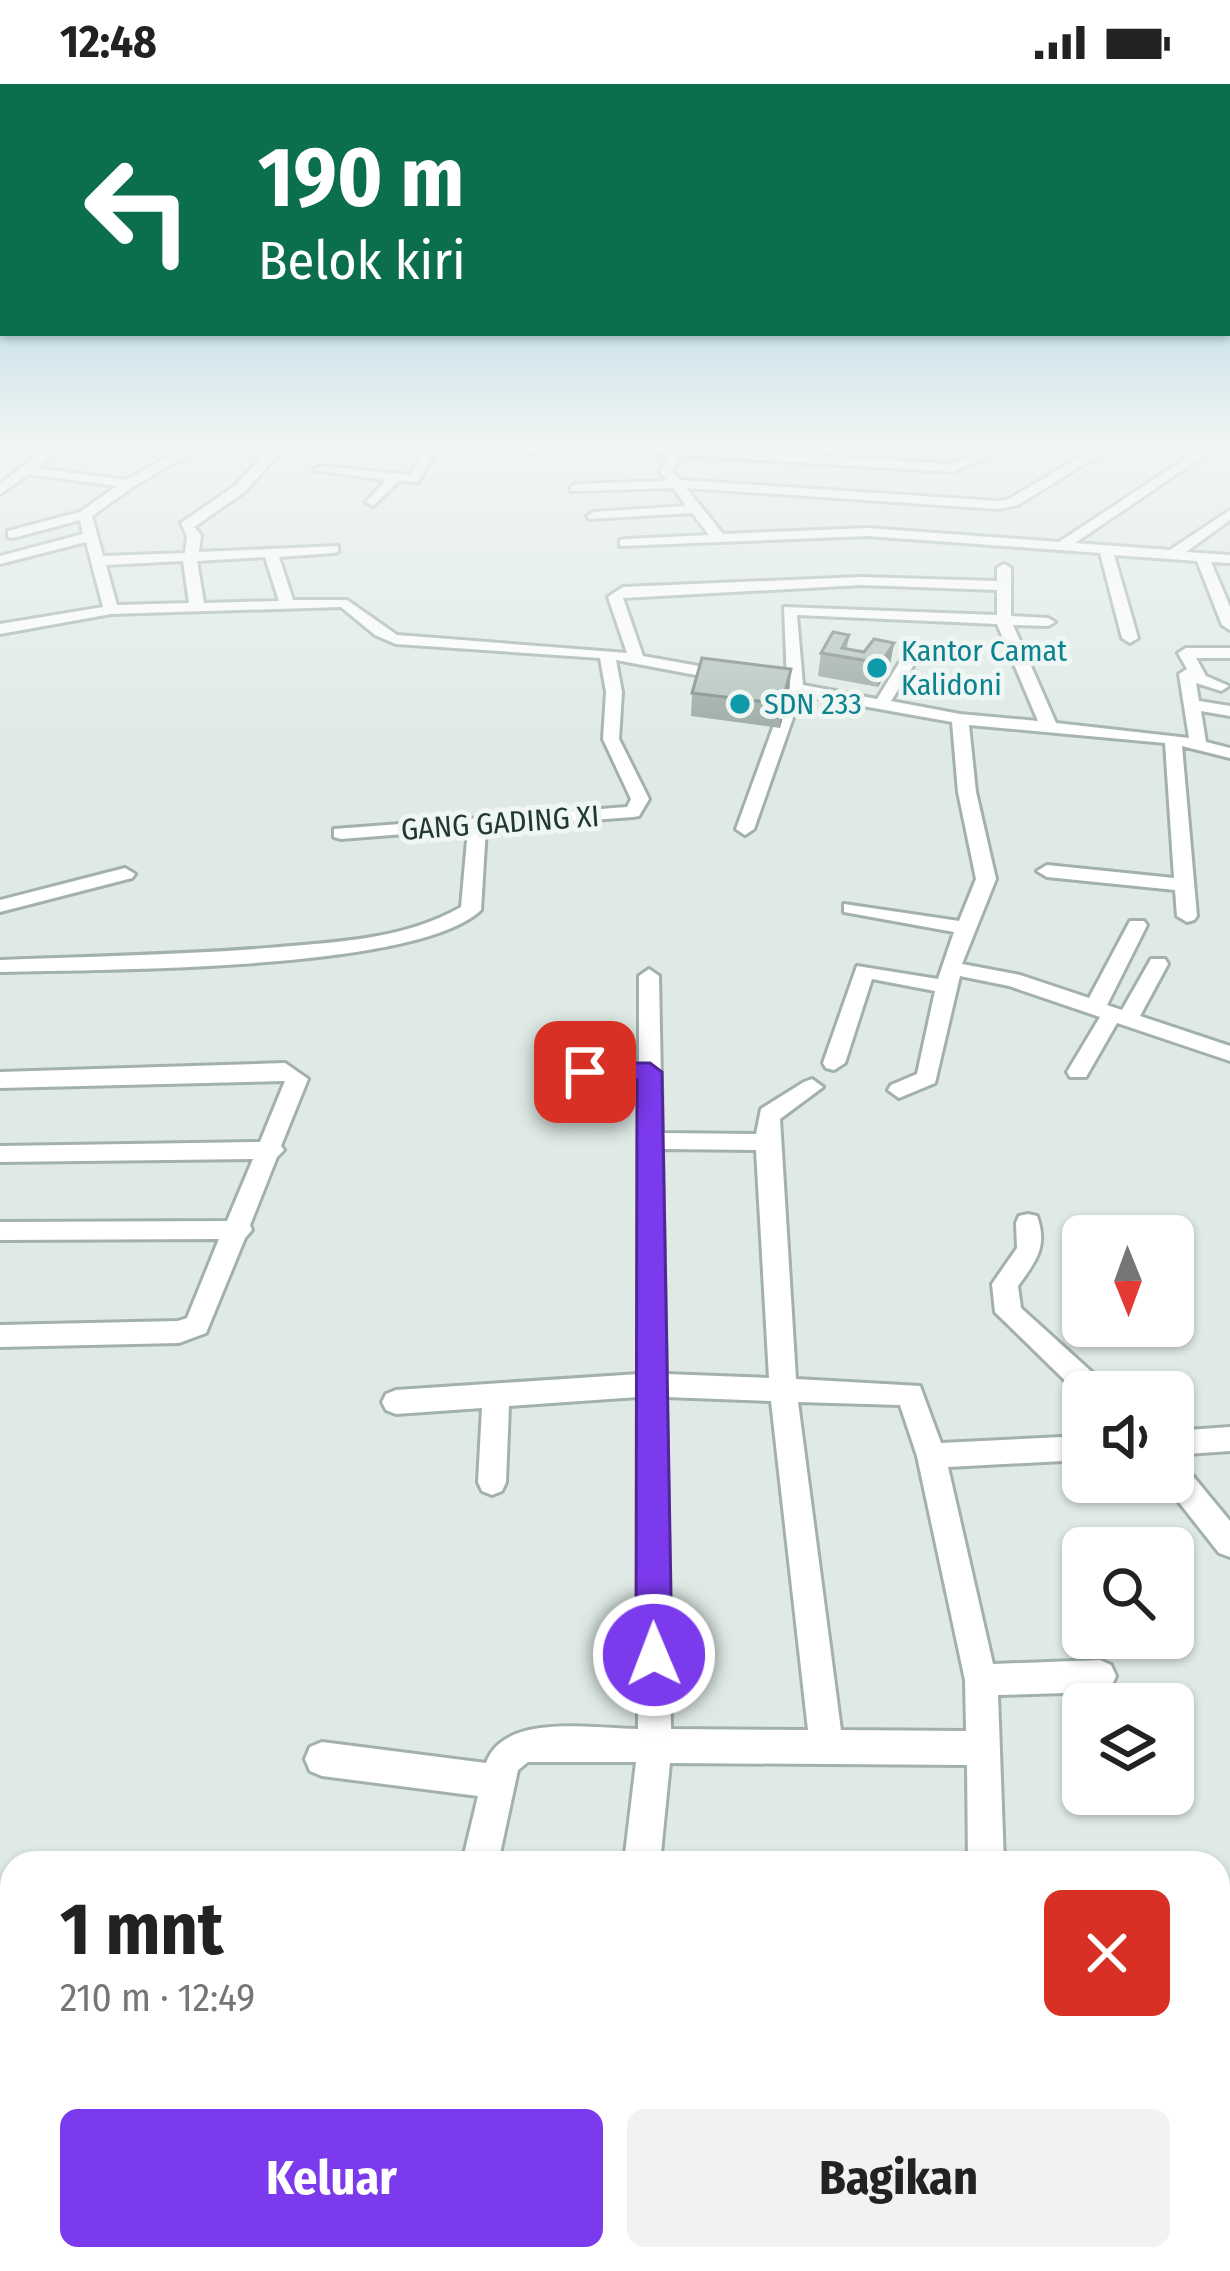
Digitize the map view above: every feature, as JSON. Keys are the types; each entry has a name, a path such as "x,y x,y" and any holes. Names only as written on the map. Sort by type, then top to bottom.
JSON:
{"street":[{"path":"0,560 43,549"},
{"path":"91,549 111,610"},
{"path":"191,549 198,608"},
{"path":"95,561 332,549"},
{"path":"1096,549 1230,559"},
{"path":"1174,554 1181,549"},
{"path":"1106,550 1130,638"},
{"path":"271,553 287,603"},
{"path":"1202,556 1230,625"},
{"path":"1004,568 1004,622 1051,729"},
{"path":"636,658 614,597 623,591 826,581 1004,586"},
{"path":"0,628 111,610 352,604 377,634 396,639 607,653 960,719 1198,742 1230,753"},
{"path":"745,829 796,688 788,632 792,609 1048,622"},
{"name":"GANG GADING XI","path":"341,833 617,816 637,809 640,799 610,739 614,692 607,653"},
{"path":"1198,742 1186,653 1230,653"},
{"path":"882,703 907,663"},
{"path":"1189,681 1200,679 1221,686"},
{"path":"1189,681 1230,711"},
{"path":"898,1090 926,1078 949,977 986,879 967,792 960,719"},
{"path":"1173,739 1187,916"},
{"path":"0,966 300,952 432,932 471,910 476,825"},
{"path":"1047,871 1184,884"},
{"path":"0,906 125,874"},
{"path":"851,908 967,928"},
{"path":"1078,1072 1111,1013 1137,925"},
{"path":"1111,1013 1158,964"},
{"path":"834,1063 864,971 1013,980 1230,1054"},
{"path":"643,1851 656,1745 649,976"},
{"path":"0,1080 285,1071 297,1081 199,1322 189,1330 0,1336"},
{"path":"554,1072 650,1072"},
{"path":"812,1087 769,1115 767,1142 783,1388 826,1744"},
{"path":"648,1141 767,1142"},
{"path":"0,1154 272,1150"},
{"path":"1028,1223 1030,1250 1005,1284 1009,1312 1072,1371"},
{"path":"0,1231 240,1230"},
{"path":"396,1402 651,1385 910,1394 931,1456 981,1680 986,1851"},
{"path":"492,1482 496,1395"},
{"path":"1194,1442 1230,1439"},
{"path":"931,1456 1062,1449"},
{"path":"1194,1499 1230,1543"},
{"path":"981,1680 1100,1676"},
{"path":"482,1851 496,1781 511,1750 523,1745 986,1748"},
{"path":"322,1760 496,1781"}],"building":[{"path":"833,632 849,635 842,648 864,652 874,639 894,643 881,663 821,653"},
{"path":"702,658 791,669 782,704 692,693"}],"place":[{"name":"Kantor Camat Kalidoni","path":"877,668"},
{"name":"SDN 233","path":"740,704"}],"route":[{"path":"585,1072 650,1072 654,1655"}]}
